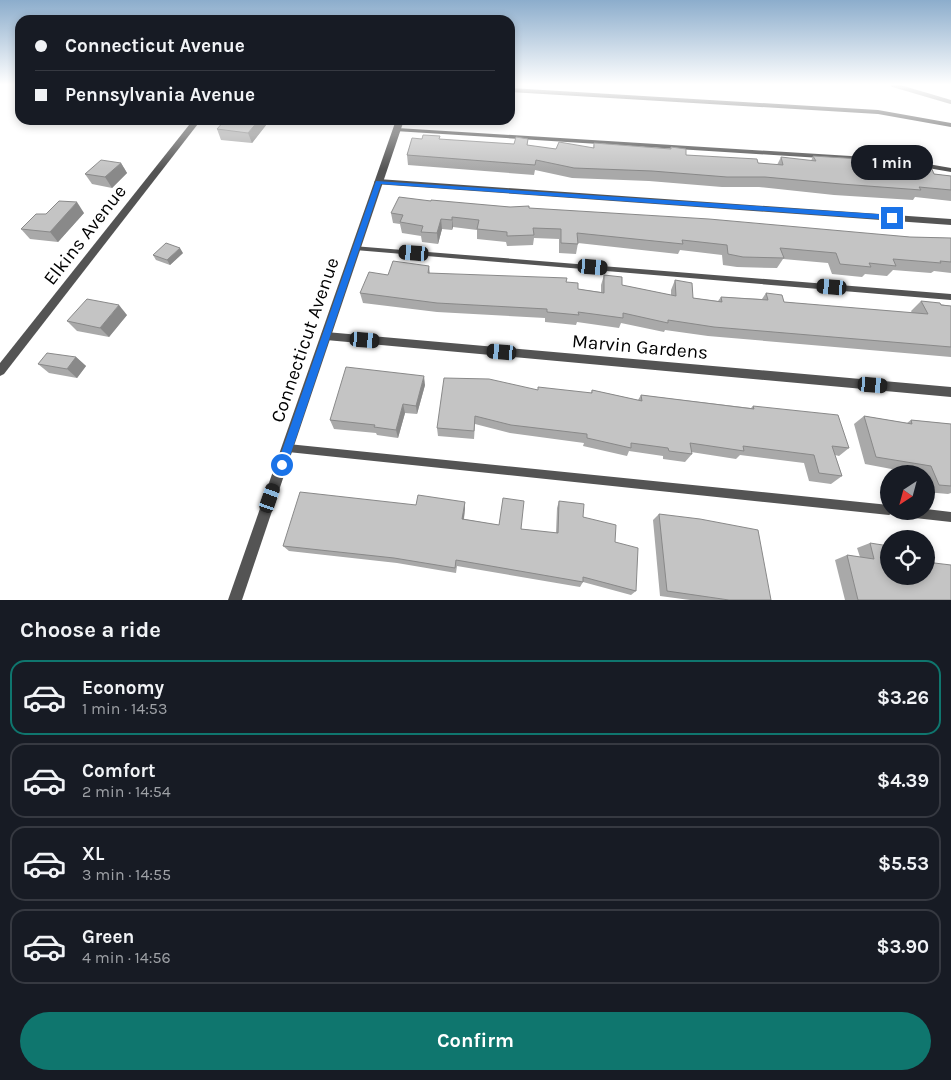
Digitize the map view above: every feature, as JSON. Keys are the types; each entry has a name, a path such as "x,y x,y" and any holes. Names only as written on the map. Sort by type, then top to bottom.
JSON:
{"street":[{"path":"884,113 951,125"},
{"name":"Elkins Avenue","path":"0,371 193,125"},
{"name":"Connecticut Avenue","path":"236,600 355,248 399,125"},
{"path":"378,182 951,222"},
{"name":"Marvin Gardens","path":"326,336 951,392"}],"lane":[{"path":"399,125 883,160 951,170"},
{"path":"355,248 951,296"},
{"path":"288,448 880,509"},
{"path":"935,515 951,517"}],"building":[{"path":"221,125 255,125 248,133 217,129"},
{"path":"423,135 440,136 439,139 514,144 516,137 528,139 527,145 556,149 559,142 594,148 594,143 671,149 671,147 686,149 686,155 757,159 758,163 783,165 781,157 816,161 813,156 861,159 863,162 931,167 934,174 951,176 951,190 919,187 921,190 765,177 727,177 652,171 574,168 536,160 535,165 407,155 412,138 422,139"},
{"path":"101,160 121,163 105,177 85,174"},
{"path":"399,197 510,207 529,206 529,208 709,219 910,237 951,238 951,262 940,261 941,263 893,259 896,266 869,263 871,267 840,264 836,253 780,248 784,258 743,257 728,254 727,245 682,240 683,244 577,233 578,244 561,243 561,229 533,228 534,235 507,236 507,232 477,229 479,220 452,217 452,220 441,219 437,233 421,232 423,226 400,222 403,215 391,213"},
{"path":"59,201 77,202 50,232 21,229 36,214 46,214"},
{"path":"166,243 180,248 167,260 153,255"},
{"path":"393,261 429,266 428,273 567,278 566,282 578,283 578,289 604,293 604,275 622,277 622,285 676,296 675,280 692,283 693,298 722,302 721,297 768,300 766,293 782,295 784,302 928,314 921,301 940,303 941,305 951,306 951,347 714,327 668,320 668,323 623,313 623,318 578,312 579,315 547,312 547,309 437,303 360,293 369,272 388,275"},
{"path":"87,299 119,305 100,328 67,321"},
{"path":"47,353 76,357 67,369 38,364"},
{"path":"346,367 424,376 416,406 403,404 396,430 374,427 375,425 330,420"},
{"path":"444,378 489,379 538,390 538,387 592,393 592,390 642,401 641,395 754,409 753,406 838,415 849,448 832,446 842,476 819,473 814,455 743,446 744,451 690,443 692,454 669,451 668,448 631,443 631,448 587,438 587,434 511,425 475,416 474,431 437,428"},
{"path":"864,416 912,424 911,420 951,424 951,486 939,485 935,476 935,465 876,457"},
{"path":"300,492 416,505 418,495 465,502 462,519 499,525 503,498 524,501 521,529 558,533 559,501 584,504 583,517 616,525 615,542 638,548 636,591 583,577 583,582 456,560 455,568 394,558 283,546"},
{"path":"659,514 700,519 758,530 771,600 729,600 667,591"},
{"path":"870,543 880,545 880,585 935,585 935,563 951,565 951,600 858,600 847,555 874,559"}],"route":[{"path":"282,465 378,182 892,218"}]}
